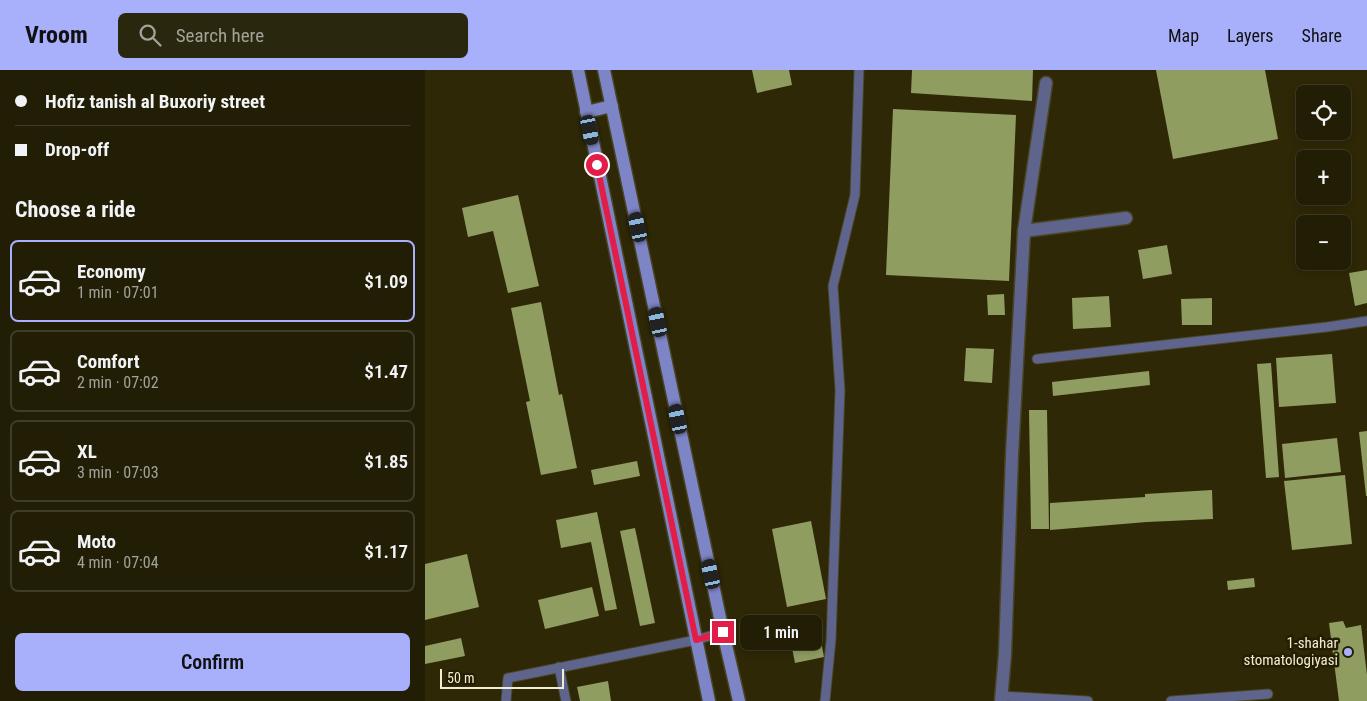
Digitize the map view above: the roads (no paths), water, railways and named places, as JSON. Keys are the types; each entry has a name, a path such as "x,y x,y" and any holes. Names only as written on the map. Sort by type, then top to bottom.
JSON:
{"main road":[{"path":"578,70 709,701"},
{"path":"604,70 739,701"},
{"path":"586,112 612,106"}],"street":[{"path":"1001,698 1024,231 1047,83"},
{"path":"1024,231 1125,218"}],"lane":[{"path":"825,701 831,640 840,390 833,286 855,195 859,70"},
{"path":"1037,359 1367,321"},
{"path":"506,701 508,678 696,640 723,632"},
{"path":"559,667 566,701"},
{"path":"1171,701 1268,694"},
{"path":"1001,698 1088,701"}],"place":[{"name":"1-shahar stomatologiyasi","path":"1348,652"}]}
